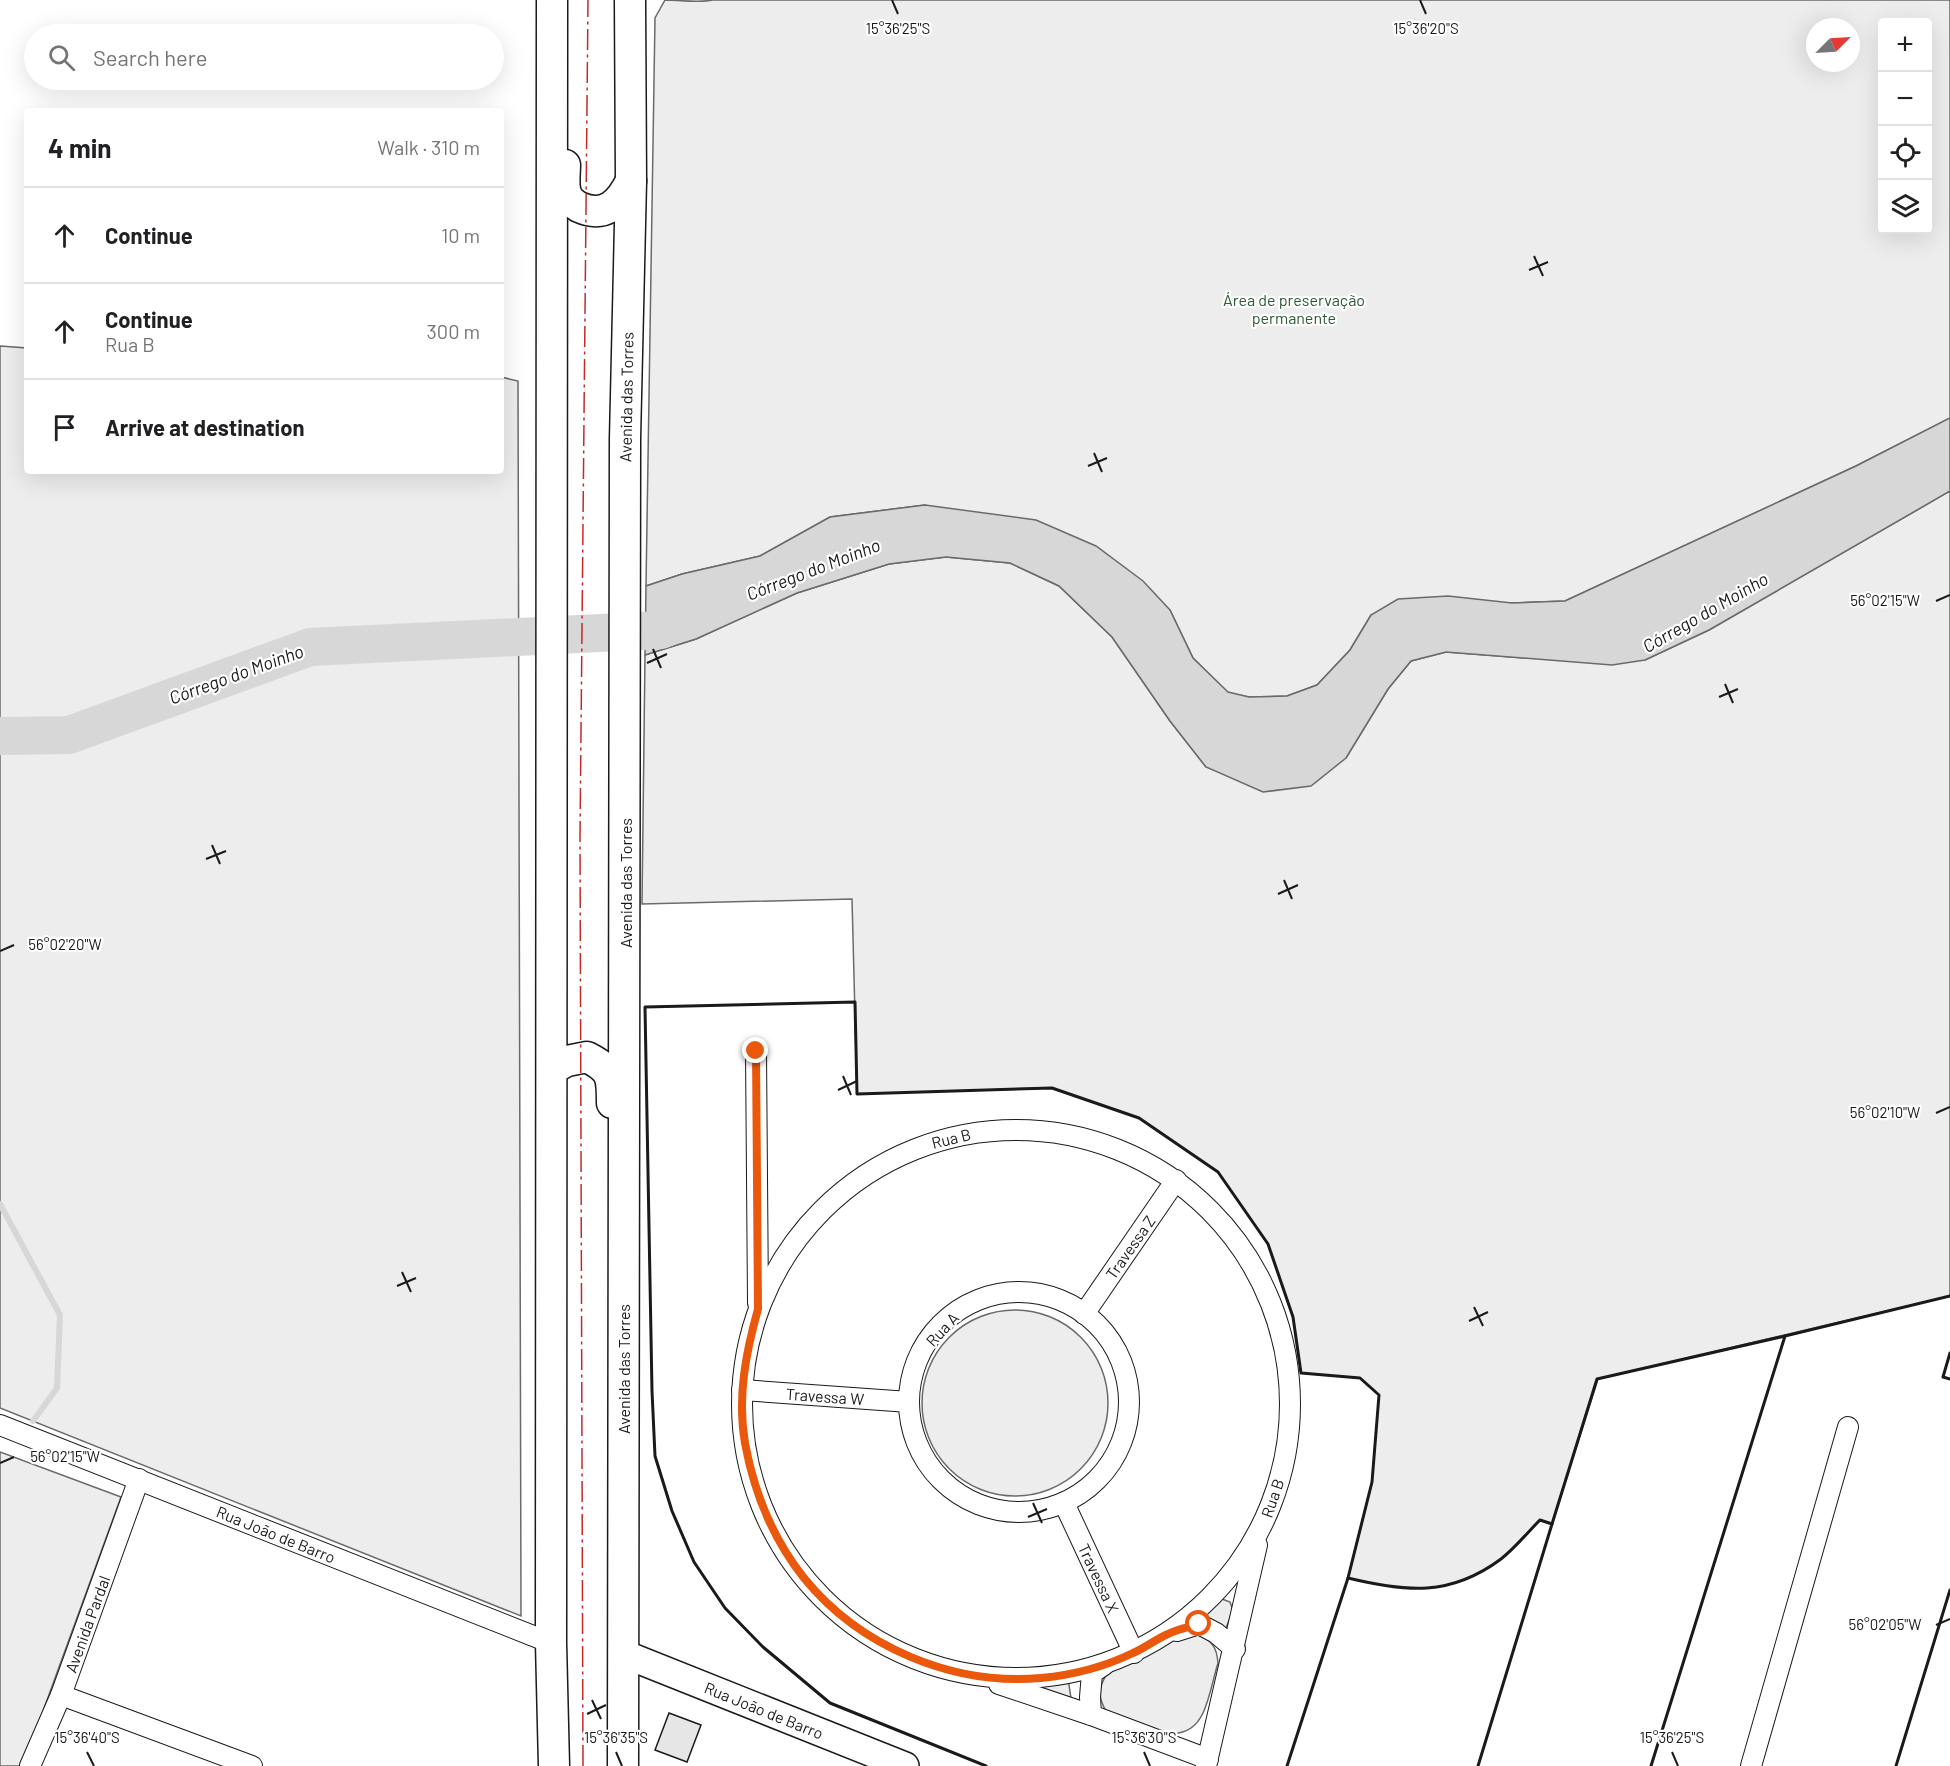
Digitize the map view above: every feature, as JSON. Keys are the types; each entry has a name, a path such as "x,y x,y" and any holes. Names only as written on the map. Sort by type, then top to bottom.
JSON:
{"main road":[{"path":"552,0 550,792 551,1643 554,1766"},
{"path":"561,0 564,10 566,194 573,203 590,212 604,210 624,195 631,180"},
{"name":"Avenida das Torres","path":"623,1766 625,439 631,180 630,0"},
{"path":"552,1069 567,1061 587,1057 603,1065 612,1078 610,1282 622,1345"}],"street":[{"name":"Rua B","path":"756,1051 758,1309"},
{"name":"Rua B","path":"1035,1129 1085,1137 1132,1155 1176,1180 1209,1209 1238,1242 1255,1270 1277,1319 1287,1361 1290,1404 1287,1448 1277,1490 1260,1530 1236,1570 1205,1604 1169,1633 1134,1653 1104,1665 1041,1678 1009,1679 977,1676 928,1664 882,1643 840,1614 805,1578 776,1536 756,1490 744,1441 742,1390 747,1349 758,1309 780,1263 809,1221 846,1187 888,1159 935,1140 984,1130 1035,1129"},
{"name":"Travessa Z","path":"1084,1314 1176,1180"},
{"name":"Rua A","path":"1012,1292 1045,1294 1084,1314 1102,1329 1120,1358 1129,1392 1127,1426 1115,1458 1093,1485 1064,1503 1029,1513 993,1510 960,1495 933,1470 915,1438 909,1402 914,1369 928,1339 951,1315 980,1298 1012,1292"},
{"name":"Travessa W","path":"742,1390 909,1402"},
{"name":"Rua João de Barro","path":"0,1425 551,1643"},
{"path":"1750,1766 1848,1427"},
{"name":"Avenida Pardal","path":"30,1766 61,1695 139,1479"},
{"name":"Travessa X","path":"1064,1503 1134,1653"},
{"path":"977,1676 1091,1715 1207,1762 1235,1649 1260,1530"},
{"path":"1169,1633 1199,1624 1216,1633 1235,1649"},
{"name":"Rua João de Barro","path":"624,1654 905,1766"},
{"path":"1091,1715 1092,1672 1104,1665"},
{"path":"61,1695 252,1766"}],"green space":[{"name":"Área de preservação permanente","path":"665,0 1950,0 1950,418 1856,466 1565,601 1512,603 1371,615 1350,650 1317,685 1287,696 1249,697 1228,693 1193,658 1170,610 925,505 830,517 760,556 682,574 646,586 655,18"},
{"path":"0,346 24,348 24,474 504,474 504,378 518,381 521,1616 0,1408"},
{"path":"1950,491 1950,1296 1598,1379 1552,1524 1539,1520 1506,1555 1464,1580 1427,1588 1408,1588 1348,1578 1372,1482 1379,1395 1360,1378 1301,1373 1293,1317 1268,1244 1218,1172 1139,1118 1052,1088 857,1094 852,899 642,904 645,655 696,639 797,593 889,564 946,557 1010,563 1059,586 1112,637 1170,721 1206,767 1346,758 1388,689 1411,661 1446,652 1525,658 1645,660 1709,630"},
{"path":"1015,1310 1050,1317 1081,1337 1101,1368 1108,1403 1101,1438 1081,1469 1050,1489 1015,1496 980,1489 949,1469 929,1438 922,1403 929,1368 949,1337 980,1317"},
{"path":"0,1452 121,1497 23,1766 0,1766"},
{"path":"1222,1599 1230,1602 1233,1610 1226,1628 1204,1616 1216,1601"},
{"path":"1196,1634 1206,1638 1212,1644 1218,1663 1210,1695 1195,1725 1184,1732 1172,1734 1158,1732 1106,1711 1100,1693 1107,1674 1179,1636"},
{"path":"1069,1675 1072,1705 1027,1683"}],"water":[{"path":"1950,418 1950,491 1709,630 1645,660 1612,665 1446,652 1411,661 1388,689 1346,758 1311,786 1263,792 1206,767 1170,721 1112,637 1059,586 1010,563 946,557 889,564 797,593 696,639 645,655 646,586 682,574 760,556 830,517 925,505 1036,520 1096,546 1143,581 1170,610 1193,658 1228,692 1249,697 1287,696 1317,685 1350,650 1371,615 1398,599 1448,596 1512,603 1565,601 1856,466"}],"building":[{"path":"669,1713 701,1725 687,1762 655,1750"}],"waterway":[{"name":"Córrego do Moinho","path":"0,736 69,735 310,647 661,630 695,616"},
{"path":"0,1204 60,1315 57,1388 33,1421"}],"wall":[{"path":"986,1766 830,1703 763,1647 725,1608 694,1562 672,1511 655,1456 645,1007 855,1002 857,1094 1052,1088 1139,1118 1218,1172 1268,1244 1293,1317 1301,1373 1360,1378 1379,1395 1372,1482 1348,1578 1287,1766"},
{"path":"1785,1336 1950,1296"},
{"path":"1552,1524 1597,1379 1785,1336 1651,1766"},
{"path":"1950,1353 1943,1377 1950,1379"},
{"path":"1348,1578 1408,1588 1427,1588 1464,1580 1501,1559 1540,1520 1552,1524 1478,1766"},
{"path":"1896,1766 1950,1590"}],"power":[{"path":"583,1766 580,837 588,0"}],"route":[{"path":"756,1051 758,1309 747,1349 742,1390 744,1441 756,1490 776,1536 805,1578 840,1614 882,1643 928,1664 977,1676 1009,1679 1041,1678 1073,1673 1104,1665 1134,1653 1169,1633 1199,1624"}]}
